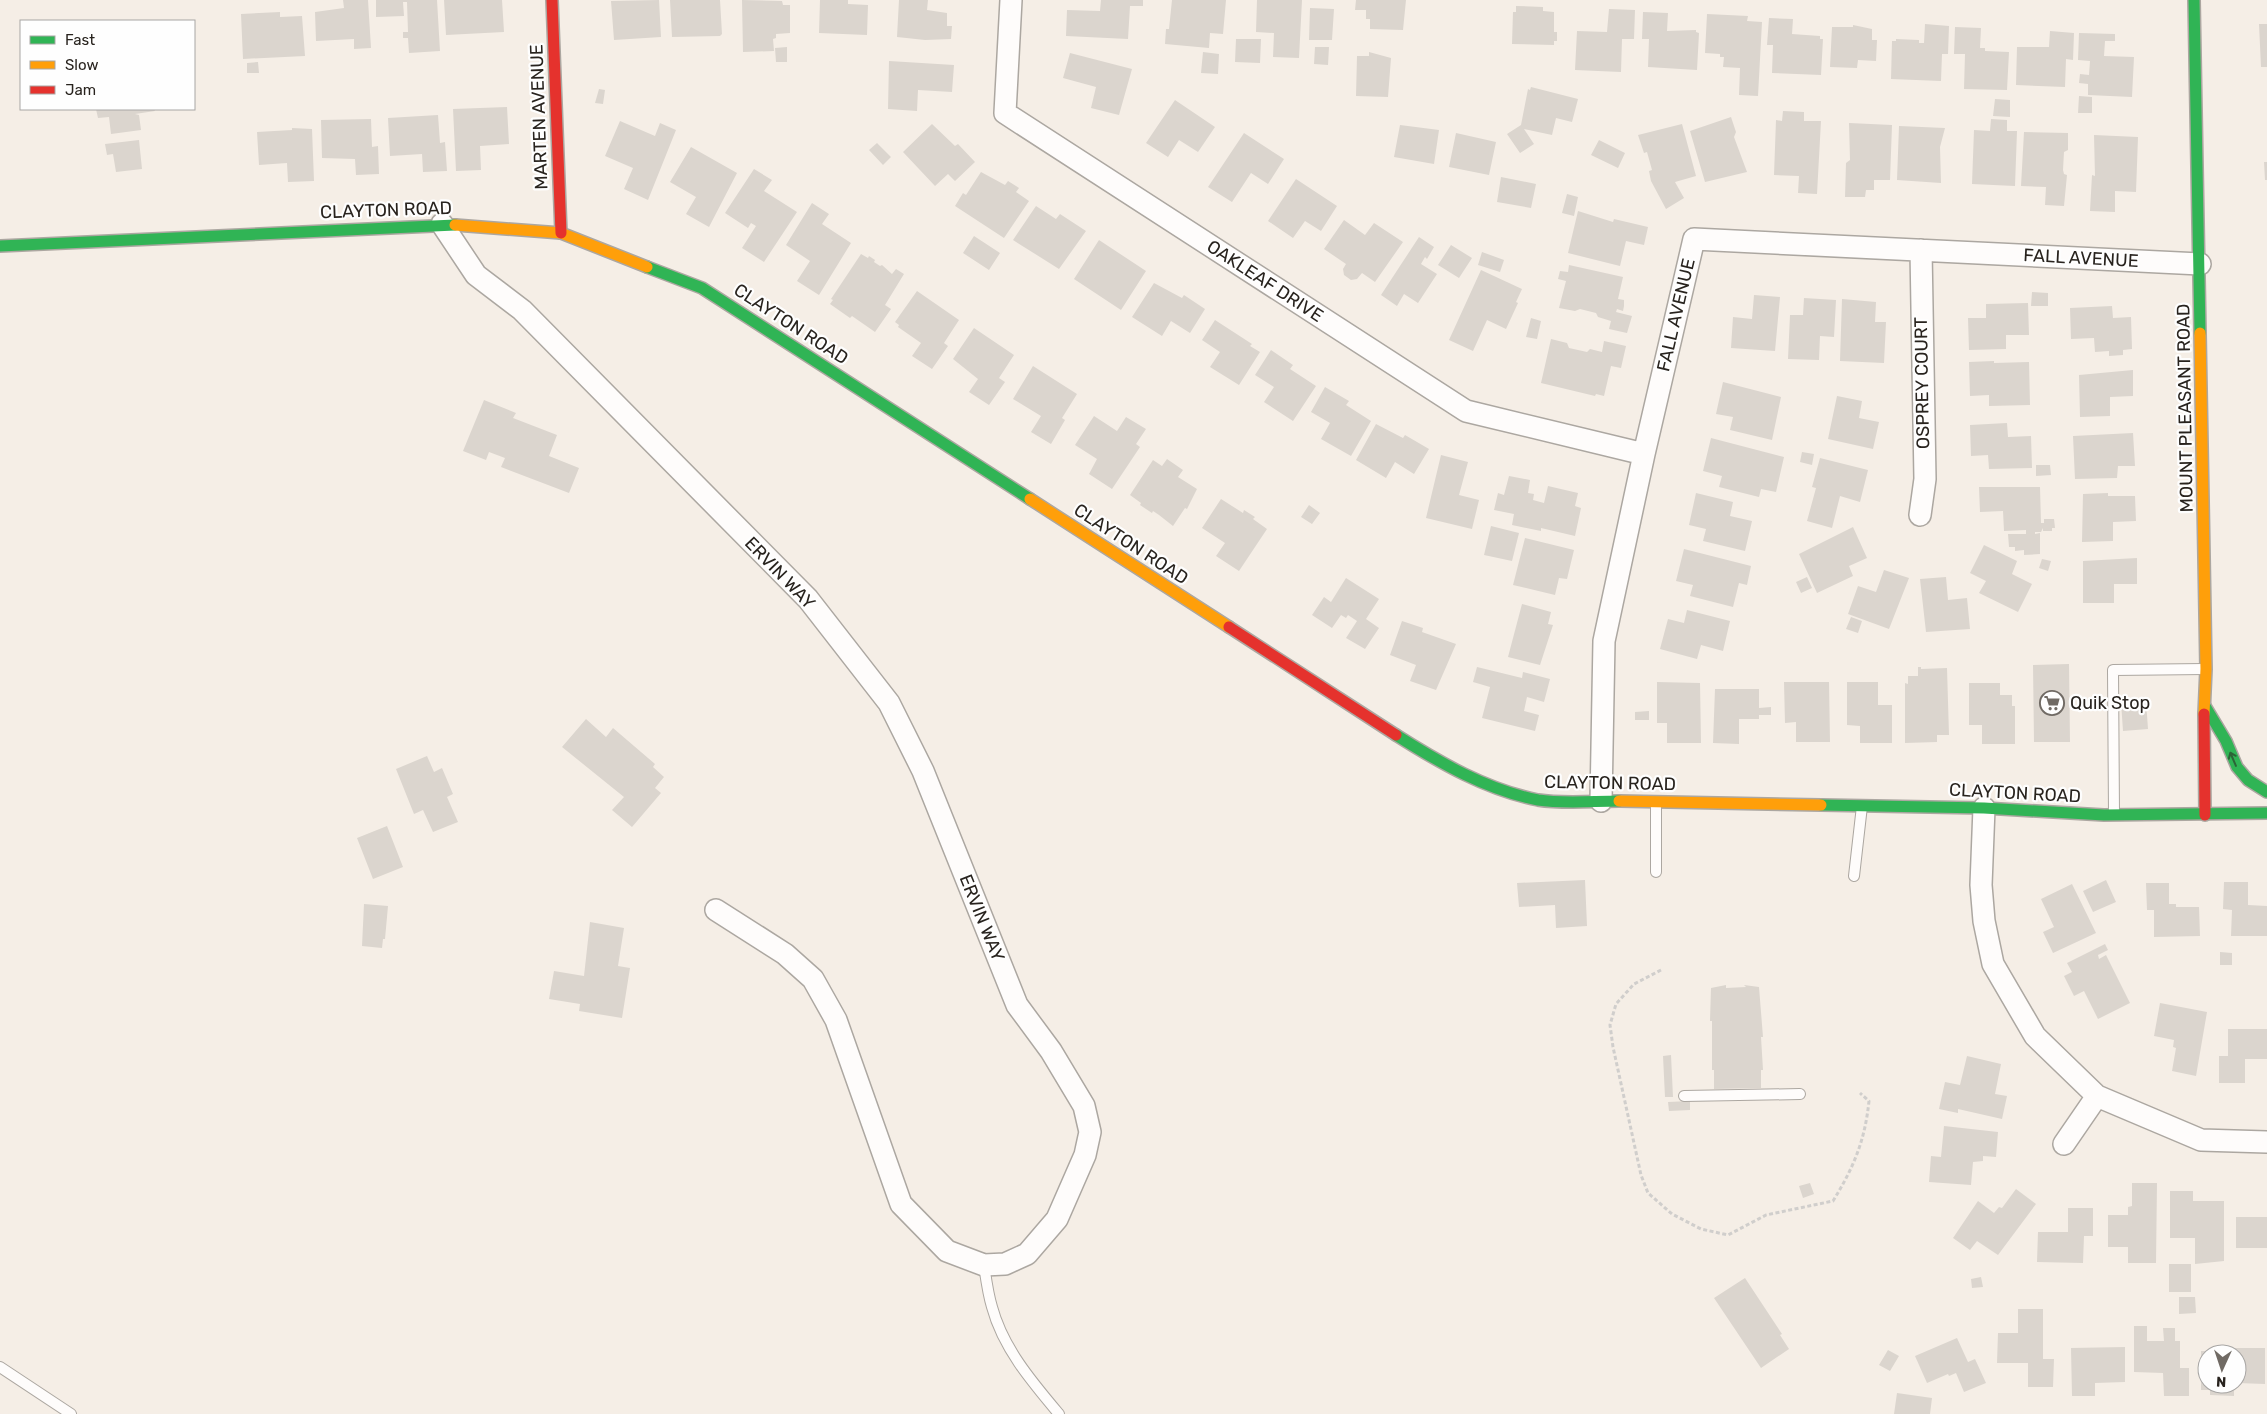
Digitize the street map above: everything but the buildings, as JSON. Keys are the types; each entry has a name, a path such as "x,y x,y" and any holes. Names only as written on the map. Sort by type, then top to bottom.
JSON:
{"street":[{"name":"MARTEN AVENUE","path":"552,0 561,233"},
{"name":"OAKLEAF DRIVE","path":"1010,0 1005,113 1466,411 1644,454"},
{"name":"MOUNT PLEASANT ROAD","path":"2194,0 2206,669 2204,705 2205,815"},
{"name":"CLAYTON ROAD","path":"0,246 442,224 561,233 702,288 1432,758 1498,788 1540,800 1984,808 2114,815 2267,813"},
{"name":"ERVIN WAY","path":"442,224 476,276 522,310 808,600 889,702 924,771 1017,1005 1051,1051 1084,1106 1090,1132 1085,1155 1057,1219 1028,1254 1006,1264 984,1266 947,1251 901,1204 836,1020 813,979 784,954 716,910"},
{"name":"FALL AVENUE","path":"1601,801 1604,641 1644,454 1694,239 2200,264"},
{"name":"OSPREY COURT","path":"1920,515 1925,479 1921,250"},
{"path":"2204,705 2226,741 2237,767 2248,780 2267,792"},
{"path":"1984,808 1981,886 1984,921 1993,964 2035,1036 2097,1096 2201,1140 2267,1142"},
{"path":"2064,1144 2097,1096"}],"lane":[{"path":"2114,815 2113,670 2206,669"},
{"path":"1656,802 1656,872"},
{"path":"1854,876 1862,805"},
{"path":"1684,1096 1800,1094"},
{"path":"984,1266 992,1308 1011,1350 1033,1383 1059,1414"},
{"path":"0,1367 71,1414"}],"path":[{"path":"1661,970 1634,984 1616,1004 1610,1025 1613,1047 1641,1175 1648,1193 1672,1214 1701,1229 1728,1235 1766,1215 1833,1201 1852,1170 1866,1130 1869,1101 1860,1093"}],"traffic: fast":[{"path":"2194,0 2200,333"},
{"path":"0,246 455,225"},
{"path":"647,267 702,288 1030,499"},
{"path":"2205,706 2226,741 2237,767 2248,780 2267,792"},
{"path":"1396,735 1464,774 1500,790 1538,800 1558,802 1619,801"},
{"path":"1821,805 1984,808 2104,815 2267,813"}],"traffic: slow":[{"path":"455,225 561,233 647,267"},
{"path":"2200,333 2206,669 2204,714"},
{"path":"1030,499 1229,627"},
{"path":"1619,801 1821,805"}],"traffic: jam":[{"path":"552,0 561,233"},
{"path":"1229,627 1396,735"},
{"path":"2204,714 2205,815"}],"place":[{"name":"Quik Stop","path":"2052,703"}]}
